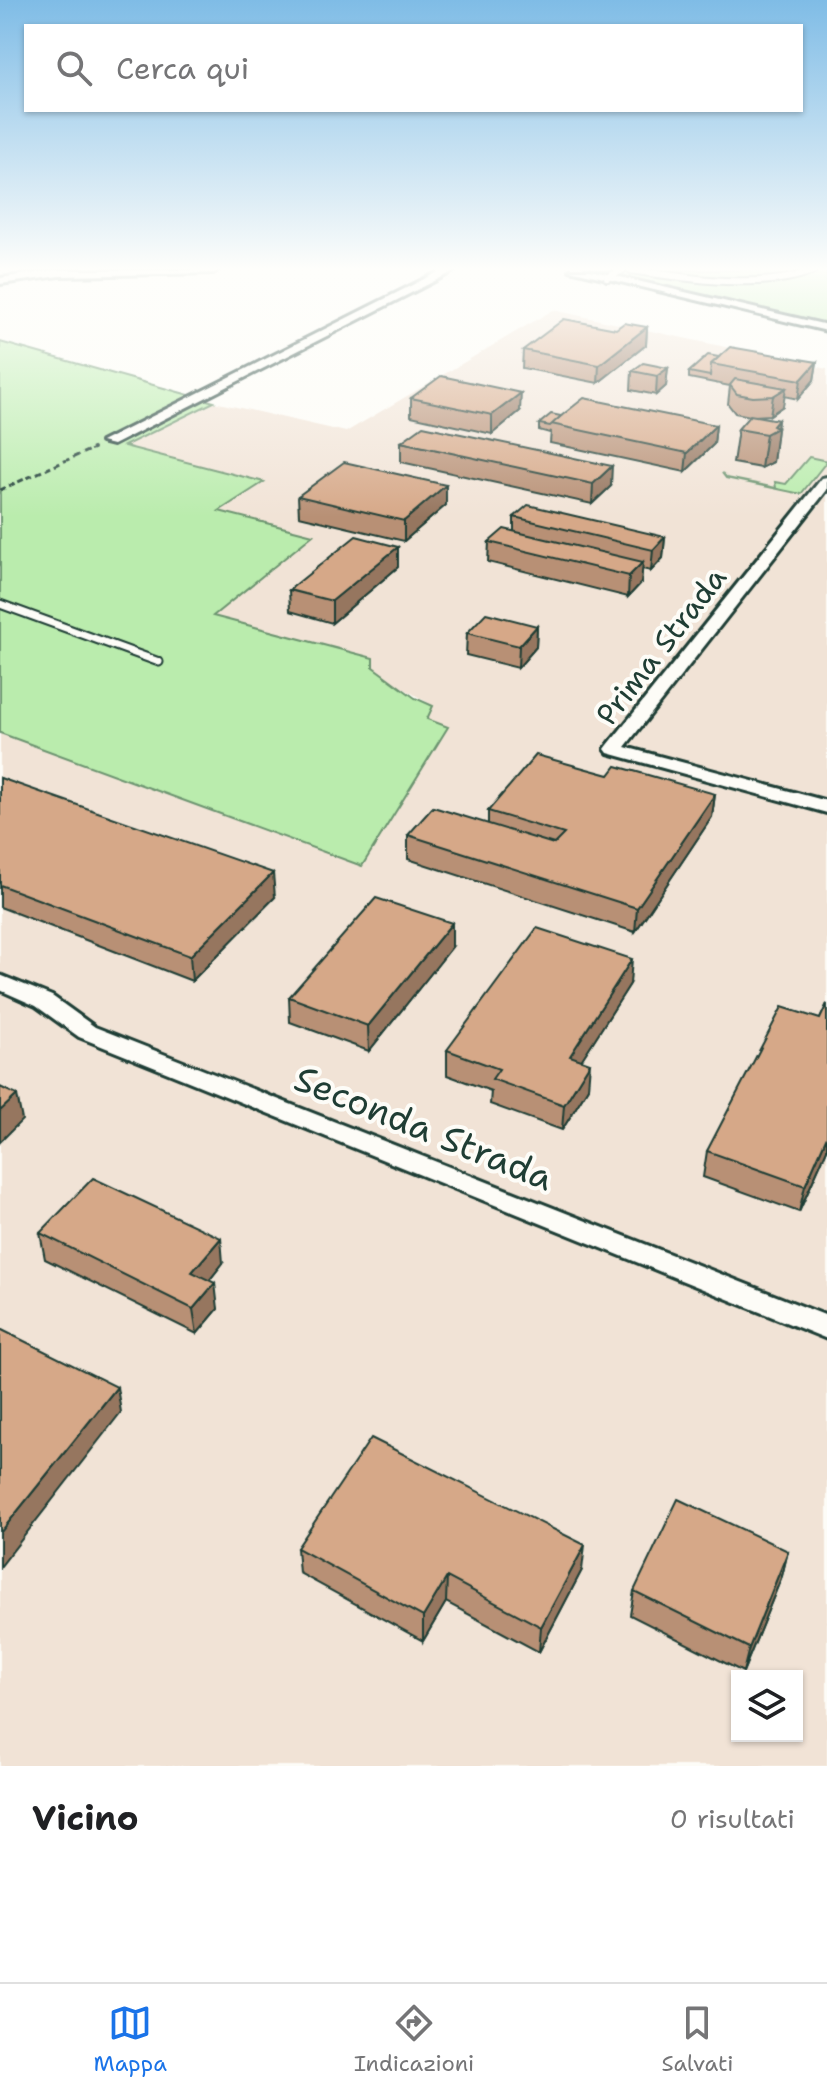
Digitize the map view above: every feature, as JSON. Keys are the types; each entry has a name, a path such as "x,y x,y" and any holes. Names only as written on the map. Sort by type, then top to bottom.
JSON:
{"street":[{"path":"108,442 287,352"},
{"name":"Prima Strada","path":"827,481 614,749 827,807"},
{"name":"Seconda Strada","path":"0,982 44,1001 87,1032 827,1328"}],"lane":[{"path":"0,604 159,662"}],"path":[{"path":"0,490 108,442"}],"shaded area":[{"path":"481,352 750,352 827,369 827,1766 0,1766 0,733 362,866 429,721 426,715 432,705 384,677 373,667 372,658 212,616 313,535 218,511 263,482 123,446 214,402 346,432"}],"green space":[{"path":"0,352 37,352 214,402 124,446 264,482 219,511 313,535 213,616 373,658 373,667 415,698 433,706 427,719 448,727 362,866 0,733"},
{"path":"809,457 827,461 801,494 726,478 722,473 727,478 776,488 775,482 786,484"}],"building":[{"path":"535,352 615,352 599,365"},
{"path":"724,352 761,352 817,362 801,380 711,364"},
{"path":"708,355 719,357 711,364 710,376 689,372"},
{"path":"643,363 668,368 657,376 632,371"},
{"path":"441,376 521,393 492,415 411,398"},
{"path":"735,379 786,388 773,396 753,397 737,394 730,385"},
{"path":"584,398 716,425 687,453 551,424"},
{"path":"551,414 561,416 550,426 539,424"},
{"path":"750,415 778,420 773,426 777,428 766,434 738,429"},
{"path":"423,426 612,466 593,484 401,442"},
{"path":"344,462 446,485 404,521 298,496"},
{"path":"528,505 665,537 653,550 514,517"},
{"path":"504,529 643,562 629,576 489,542"},
{"path":"356,536 398,547 332,601 289,590"},
{"path":"486,613 537,626 519,646 467,633"},
{"path":"536,755 609,775 616,766 715,794 637,908 408,835 433,807 554,844 564,834 488,811"},
{"path":"0,778 273,873 190,956 0,885"},
{"path":"376,898 452,923 368,1026 289,997"},
{"path":"537,928 632,959 570,1056 590,1063 564,1105 492,1079 499,1069 447,1050"},
{"path":"827,1004 827,1136 805,1186 707,1151 782,1007 820,1019"},
{"path":"0,1087 17,1095 0,1111"},
{"path":"93,1178 221,1238 192,1272 215,1283 193,1309 40,1233"},
{"path":"0,1329 117,1387 0,1533"},
{"path":"371,1438 585,1545 541,1627 447,1577 423,1617 297,1548"},
{"path":"678,1499 788,1551 749,1648 634,1591"}]}
